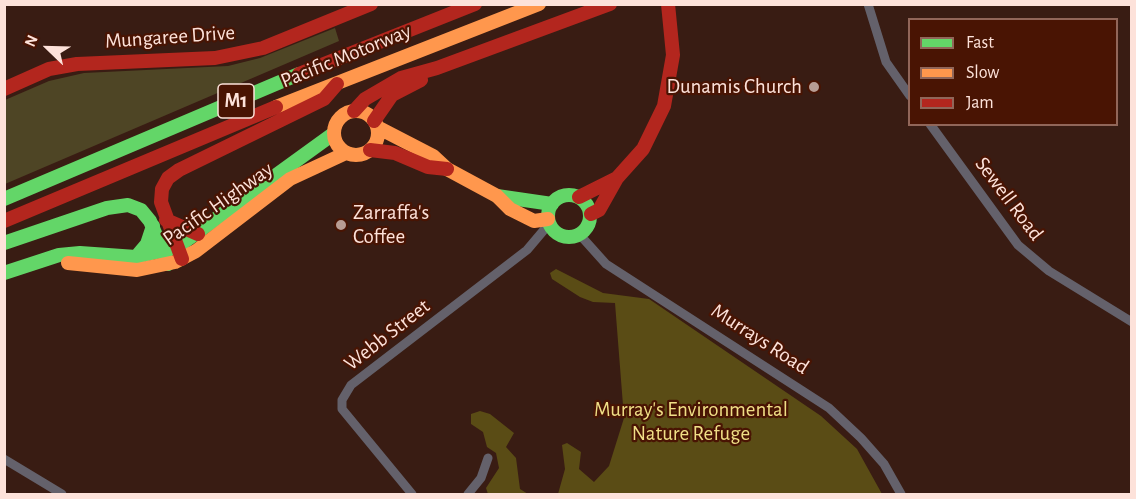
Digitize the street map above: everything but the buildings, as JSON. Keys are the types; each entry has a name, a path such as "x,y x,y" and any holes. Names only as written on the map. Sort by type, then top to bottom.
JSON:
{"main road":[{"name":"Mungaree Drive","path":"4,89 49,69 77,64 204,59 239,54 263,48 371,4"},
{"name":"Pacific Motorway","path":"4,221 342,79 539,4"},
{"path":"437,68 425,78 392,95 376,124 377,140 370,150 359,155 346,153 337,146 333,134 341,116 354,111 364,99 393,82 610,4"},
{"path":"591,214 598,210 617,178 643,149 661,116 669,86 673,47 668,4"},
{"name":"Pacific Motorway","path":"4,199 346,54 469,6"},
{"path":"173,255 160,223 160,198 163,185 171,175 324,99 342,79"},
{"path":"354,111 365,113 376,124 434,156 447,169 497,196 510,209 534,221 549,222"},
{"name":"Pacific Highway","path":"26,266 48,257 70,253 136,257 173,255 277,173 333,134"},
{"path":"370,150 394,153 428,166 447,169"},
{"name":"Pacific Highway","path":"26,266 78,262 137,270 173,255 290,179 346,153"},
{"path":"579,197 617,178"},
{"path":"497,196 552,204 567,195 579,197 585,202 591,214 588,226 580,235 573,237 559,235 549,222 552,204"},
{"path":"4,243 121,205 141,210 160,223 198,234"},
{"path":"136,257 160,223"},
{"path":"4,273 26,266"}],"street":[{"path":"868,4 886,62 908,95"},
{"name":"Sewell Road","path":"931,126 1018,245 1049,271 1131,322"},
{"name":"Webb Street","path":"412,495 342,409 342,399 351,385 527,250 549,222"},
{"name":"Murrays Road","path":"580,235 606,264 829,408 861,438 884,464 902,495"},
{"path":"468,495 481,478 488,458"},
{"path":"6,463 62,495"}],"shaded area":[{"path":"335,28 339,41 5,184 5,100 49,81 84,73 228,66 260,58"}],"green space":[{"name":"Murray's Environmental Nature Refuge","path":"556,269 603,293 649,299 821,416 857,449 882,494 558,494 565,469 562,445 567,443 581,452 579,469 594,482 609,466 624,418 615,303 593,302 580,297 552,279 550,273"},
{"path":"480,411 490,414 514,433 506,447 516,458 520,489 528,494 488,494 486,488 499,468 496,453 487,447 483,432 471,424 471,414"}],"traffic: fast":[{"path":"4,199 299,74"},
{"path":"4,273 59,255 80,253 136,257 177,247 333,134"},
{"path":"569,195 577,196 584,201 589,208 590,216 589,224 584,231 577,236 569,237 561,236 554,231 549,224 548,216 549,208 554,201 561,196 569,195"},
{"path":"497,196 552,204"},
{"path":"4,243 107,208 128,205 141,210 150,221 168,264"},
{"path":"136,257 147,244 153,226"}],"traffic: slow":[{"path":"276,107 539,4"},
{"path":"356,111 372,117 378,133 372,149 356,155 340,149 334,133 340,117 356,111"},
{"path":"377,127 433,156 447,169 497,196 510,209 534,221 548,219"},
{"path":"68,263 137,270 175,262 196,251 290,179 346,153"}],"traffic: jam":[{"path":"4,89 49,69 77,64 215,58 263,48 371,4"},
{"path":"299,74 475,4"},
{"path":"354,111 365,99 401,78 437,68 610,4"},
{"path":"591,214 599,210 617,178 643,149 664,106 673,55 668,4"},
{"path":"374,121 392,95 421,80"},
{"path":"182,259 161,202 162,189 168,178 179,170 324,99 337,84"},
{"path":"4,221 276,107"},
{"path":"370,150 395,153 428,167 447,169"},
{"path":"579,197 617,178"},
{"path":"166,220 198,234"}],"place":[{"name":"Dunamis Church","path":"814,87"},
{"name":"Zarraffa's Coffee","path":"341,225"}]}
